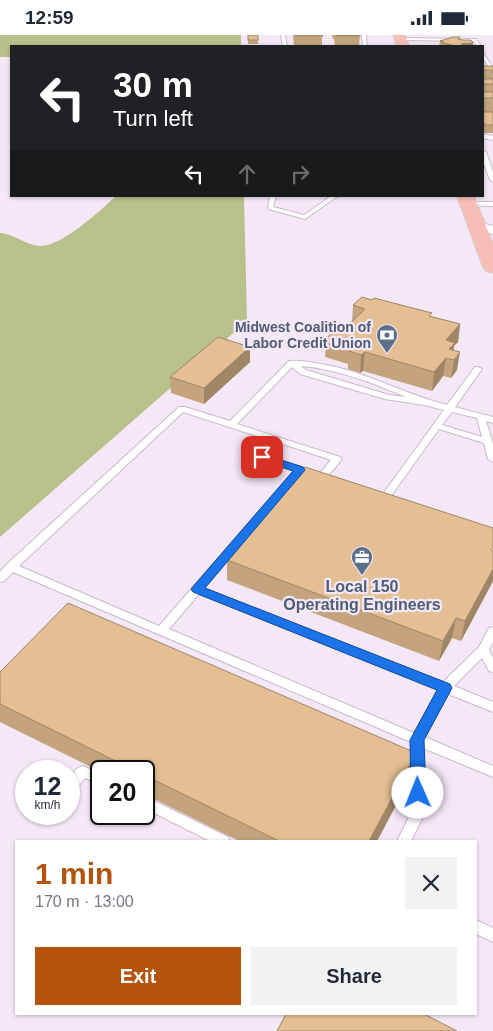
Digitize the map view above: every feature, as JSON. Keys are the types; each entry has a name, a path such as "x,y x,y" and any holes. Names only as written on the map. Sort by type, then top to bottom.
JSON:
{"main road":[{"path":"466,200 485,228 493,267"}],"lane":[{"path":"400,40 476,39 479,45"},
{"path":"484,57 493,74"},
{"path":"484,157 493,180"},
{"path":"273,197 270,208 305,217 334,197"},
{"path":"466,200 493,204"},
{"path":"231,425 292,363 303,372 388,397 424,401 493,420"},
{"path":"385,498 478,369"},
{"path":"0,578 182,409 337,459 322,477"},
{"path":"481,418 493,459"},
{"path":"437,426 487,441"},
{"path":"278,440 262,457 340,483"},
{"path":"161,631 300,470"},
{"path":"12,567 493,772"},
{"path":"197,589 493,707"},
{"path":"404,840 419,811 417,740 445,688 483,650 493,631"},
{"path":"483,650 493,668"},
{"path":"80,775 83,771 90,774"},
{"path":"155,807 221,840"},
{"path":"477,927 493,935"}],"green space":[{"path":"0,35 241,35 241,45 10,45 10,57 0,57"},
{"path":"115,197 244,197 247,321 0,537 0,233 35,245 49,245 59,241 80,227"}],"building":[{"path":"248,35 258,35 258,40 248,40"},
{"path":"322,35 323,36 296,36"},
{"path":"360,35 360,36 336,36"},
{"path":"460,37 458,39 471,40 473,43 451,45 440,41"},
{"path":"484,66 493,66 493,73 491,70 484,70"},
{"path":"484,79 493,79 493,84 484,84"},
{"path":"484,92 493,92 493,98 484,98"},
{"path":"484,112 493,112 493,125 485,125"},
{"name":"Midwest Coalition of Labor Credit Union","path":"362,297 372,300 374,298 432,313 429,316 460,324 446,340 455,343 449,349 460,352 454,360 446,358 434,372 365,352 361,355 349,351 354,347 326,339 333,331 340,333 365,309 353,305"},
{"path":"218,337 250,347 204,388 170,377"},
{"name":"Local 150 Operating Engineers","path":"305,467 493,528 493,547 491,550 493,551 493,569 465,621 456,618 443,641 227,560"},
{"path":"68,603 416,753 370,840 277,840 155,780 155,760 114,760 0,704 0,672"},
{"path":"285,1015 426,1015 457,1031 277,1031"}],"place":[{"name":"Midwest Coalition of Labor Credit Union","path":"387,354"},
{"name":"Local 150 Operating Engineers","path":"362,576"}],"route":[{"path":"262,457 300,470 197,589 445,688 417,740 418,793"}]}
